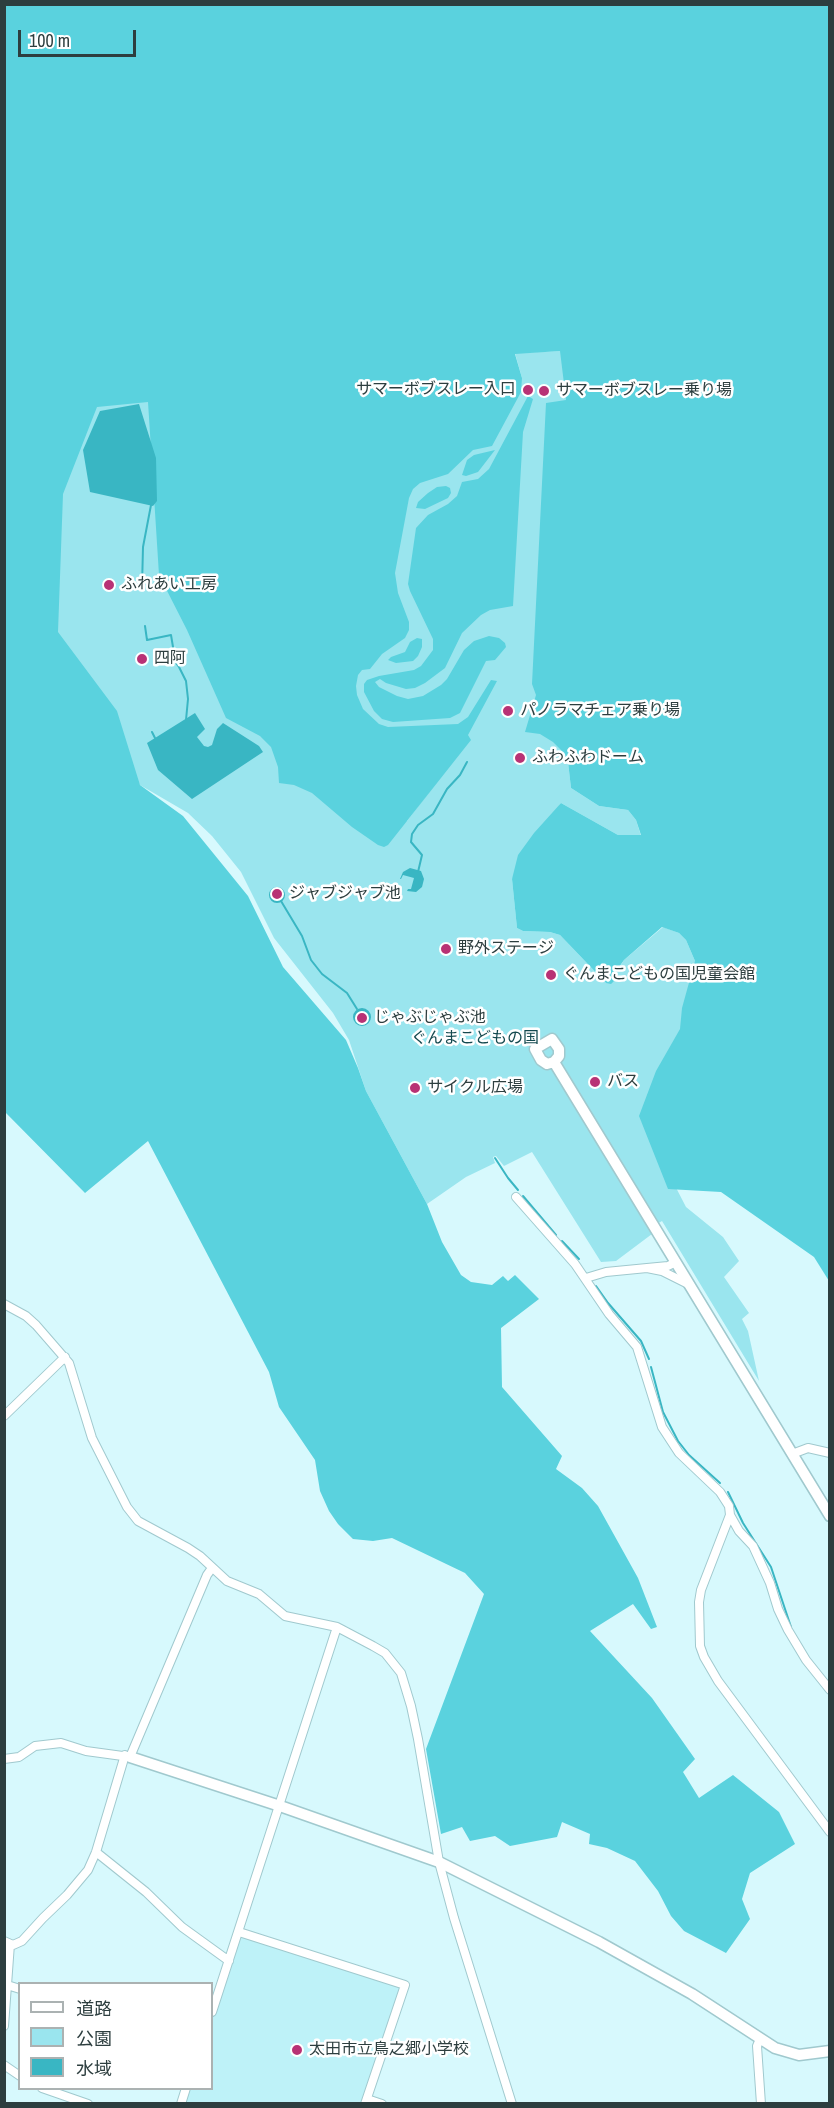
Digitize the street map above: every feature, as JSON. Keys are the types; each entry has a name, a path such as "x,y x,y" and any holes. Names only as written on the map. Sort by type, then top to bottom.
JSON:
{"street":[{"path":"554,1062 830,1516"},
{"path":"516,1197 586,1278 594,1295 641,1353 659,1421 673,1444 692,1466 720,1492 729,1506 730,1515 753,1546 788,1630 806,1660 828,1683"},
{"path":"586,1278 606,1272 668,1266 676,1262"},
{"path":"647,1268 662,1271 690,1286"},
{"path":"4,1304 36,1324 65,1357 74,1376 92,1438 134,1517 142,1525 188,1548 227,1581 259,1594 285,1616 338,1627 385,1653 401,1673 418,1739 439,1862 454,1918 512,2103"},
{"path":"4,1416 65,1357"},
{"path":"792,1454 808,1448 830,1453"},
{"path":"730,1515 701,1590 700,1646 718,1682 830,1832"},
{"path":"4,2026 7,1943 22,1941 88,1870 128,1756 212,1568"},
{"path":"213,2009 338,1627"},
{"path":"4,1759 19,1757 35,1746 61,1743 86,1751 128,1756 439,1862 609,1947 692,1994 760,2039 793,2054 830,2051"},
{"path":"96,1852 146,1892 182,1927 229,1961"},
{"path":"239,1932 405,1985 366,2101 382,2103"},
{"path":"760,2039 757,2046 761,2103"},
{"path":"4,2065 18,2075"},
{"path":"48,2090 88,2103"}],"shaded area":[{"path":"4,5 829,5 829,1281 814,1257 721,1192 668,1189 639,1116 656,1071 680,1029 682,1008 695,961 686,940 679,933 662,927 624,960 611,984 606,983 560,935 550,932 523,931 517,928 512,879 518,855 561,803 618,835 641,835 636,820 628,810 599,806 571,788 568,762 561,750 540,734 525,732 536,695 532,684 546,403 566,400 560,351 515,354 522,378 521,392 492,446 473,450 448,474 420,483 413,489 409,498 395,573 398,593 409,622 409,630 405,638 382,654 370,669 362,670 358,675 357,695 363,709 379,724 388,727 458,724 468,717 491,680 497,681 468,735 471,740 388,845 384,847 352,827 312,793 294,785 279,783 278,767 271,747 260,736 226,718 187,630 159,575 148,402 97,407 63,494 58,632 117,711 140,785 183,816 248,896 283,967 346,1040 366,1091 427,1204 442,1242 461,1275 471,1282 492,1285 503,1276 508,1281 515,1275 539,1299 501,1328 502,1387 562,1456 556,1469 582,1488 598,1506 638,1578 657,1627 651,1629 633,1604 590,1631 652,1698 695,1759 683,1772 699,1798 733,1775 779,1812 795,1844 750,1873 742,1899 750,1919 726,1953 684,1931 671,1916 658,1891 635,1861 607,1848 589,1844 590,1834 562,1822 557,1837 510,1846 495,1836 470,1841 462,1827 441,1834 426,1749 484,1594 465,1573 392,1538 373,1541 353,1539 338,1524 320,1491 315,1460 279,1407 269,1372 148,1141 85,1193 5,1112"},
{"path":"528,396 533,399 523,432 513,606 490,610 481,615 462,633 445,668 425,683 406,689 380,679 375,682 379,687 397,696 408,699 423,696 447,679 464,650 474,641 489,636 499,638 506,647 495,660 486,661 460,713 450,718 393,722 382,719 374,711 364,692 364,684 367,680 379,676 414,670 421,666 433,650 433,639 408,584 416,528 428,515 457,496 462,482 478,479 489,469"},
{"path":"495,450 478,472 462,475 467,460 474,455"},
{"path":"437,487 450,488 451,493 448,498 425,509 416,508 418,502 428,493"},
{"path":"417,638 422,639 422,647 413,661 396,663 388,660 405,652 410,642"},
{"name":"太田市立鳥之郷小学校","path":"239,1932 405,1985 366,2103 181,2104 186,2090 213,2090 213,2009"}],"green space":[{"name":"ぐんまこどもの国","path":"560,351 610,390 568,762 571,788 599,806 628,810 636,820 641,836 618,835 561,803 512,879 517,928 523,931 550,932 560,935 606,983 614,976 624,960 663,927 679,933 686,940 695,961 702,991 654,1087 641,1120 686,1207 723,1237 739,1261 724,1277 749,1313 742,1319 748,1331 759,1381 662,1221 649,1229 652,1234 616,1261 601,1262 532,1152 504,1166 496,1156 493,1157 495,1163 466,1177 427,1204 366,1091 349,1040 333,1013 274,938 241,872 212,836 188,813 140,785 37,625 41,494 88,379 155,371 407,821 439,779 385,733 363,723 349,694 389,589 408,485 522,378 515,353"}],"water":[{"path":"139,404 156,458 157,501 153,506 90,492 83,450 100,411"},
{"path":"195,713 205,729 197,737 204,746 212,745 217,729 223,723 259,746 263,752 192,799 158,770 147,743"},
{"path":"410,868 421,871 424,879 422,887 416,892 407,891 411,889 414,878 403,875 400,879 403,872"},
{"name":"ジャブジャブ池","path":"277,887 285,895 277,903 269,895"},
{"name":"じゃぶじゃぶ池","path":"362,1008 368,1011 371,1017 368,1023 362,1026 356,1023 353,1017 356,1011"}],"waterway":[{"path":"142,587 143,547 151,505"},
{"path":"145,626 147,640 171,635 173,647 171,656 186,681 188,699 186,720"},
{"path":"152,732 155,738"},
{"path":"418,872 422,855 411,842 412,834 418,825 433,814 447,789 460,775 467,762"},
{"path":"281,901 302,936 311,960 322,974 347,993 357,1009"},
{"path":"495,1158 518,1190"},
{"path":"523,1196 556,1235"},
{"path":"562,1241 579,1259"},
{"path":"596,1286 641,1341 649,1359"},
{"path":"651,1367 663,1412 678,1441 689,1455 720,1483"},
{"path":"728,1492 743,1523 771,1567 791,1627"}],"place":[{"name":"サマーボブスレー入口","path":"528,390"},
{"name":"サマーボブスレー乗り場","path":"544,391"},
{"name":"ふれあい工房","path":"109,585"},
{"name":"四阿","path":"142,659"},
{"name":"パノラマチェア乗り場","path":"508,711"},
{"name":"ふわふわドーム","path":"520,758"},
{"name":"ジャブジャブ池","path":"277,894"},
{"name":"野外ステージ","path":"446,949"},
{"name":"ぐんまこどもの国児童会館","path":"551,975"},
{"name":"じゃぶじゃぶ池","path":"362,1018"},
{"name":"バス","path":"595,1082"},
{"name":"サイクル広場","path":"415,1088"},
{"name":"太田市立鳥之郷小学校","path":"297,2050"}]}
